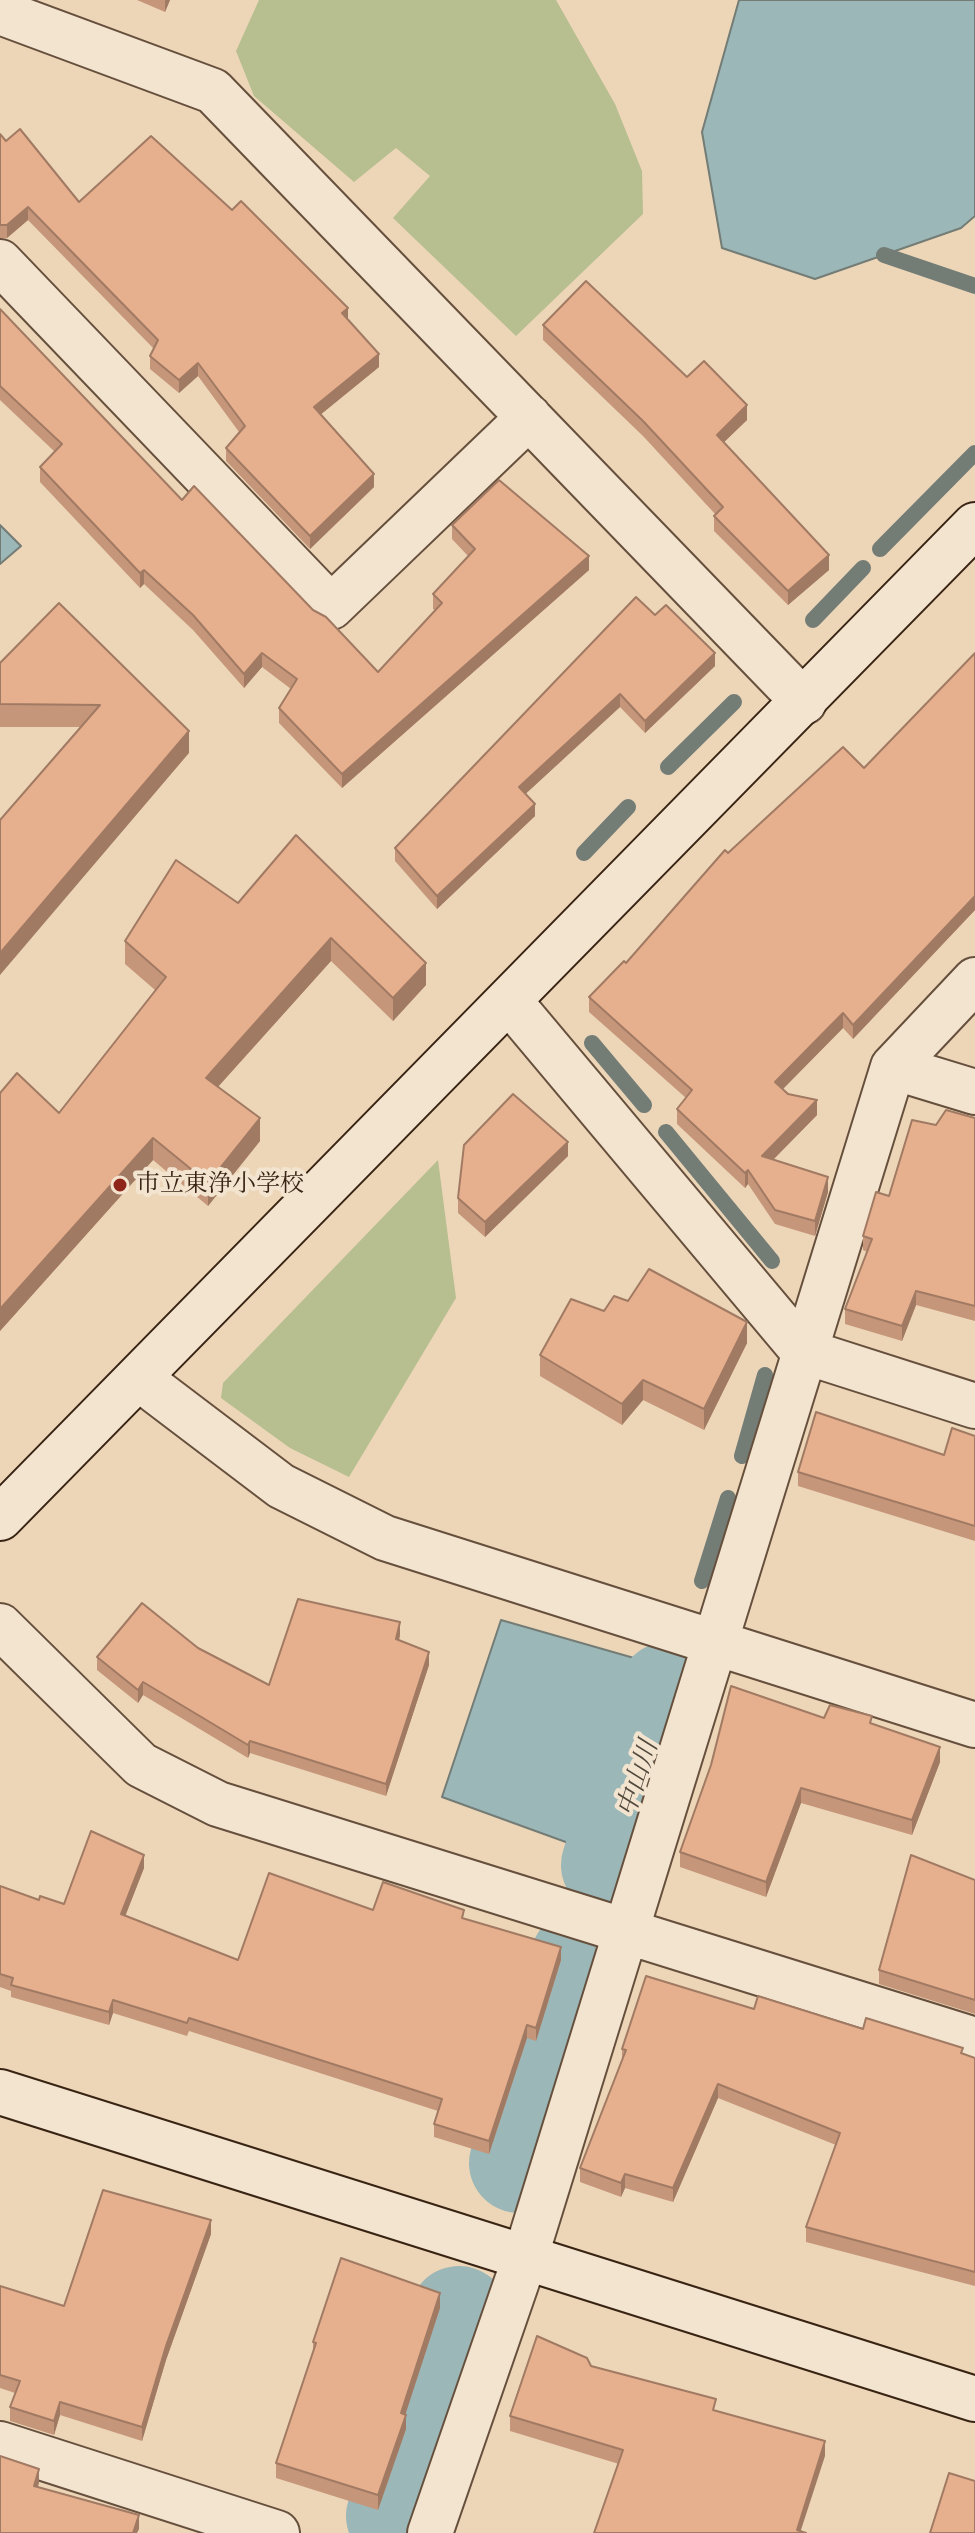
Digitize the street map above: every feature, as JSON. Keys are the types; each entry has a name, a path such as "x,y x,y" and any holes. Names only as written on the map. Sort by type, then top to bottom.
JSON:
{"street":[{"path":"1,14 213,91 804,702"},
{"path":"0,262 331,607 529,417"},
{"path":"0,1518 140,1379 975,525"},
{"path":"430,2533 525,2258 718,1644 803,1351 893,1067 975,980"},
{"path":"510,1002 803,1351 975,1406"},
{"path":"893,1067 975,1092"},
{"path":"140,1379 281,1486 385,1538 975,1725"},
{"path":"0,1626 141,1765 218,1804 975,2040"},
{"path":"0,2092 975,2399"},
{"path":"0,2444 277,2533"}],"green space":[{"path":"259,0 556,0 615,104 642,171 643,214 516,336 393,218 430,176 396,148 354,182 254,96 236,51"},
{"path":"438,1160 456,1298 349,1477 290,1448 221,1398 223,1383"}],"water":[{"path":"739,0 975,0 975,216 961,228 815,279 722,248 702,132"},
{"path":"0,525 21,546 0,564"},
{"path":"501,1620 641,1660 585,1849 442,1797"}],"building":[{"path":"20,129 79,202 151,136 232,210 241,201 348,308 342,313 379,354 314,407 374,474 310,536 226,448 245,426 198,363 179,380 150,356 158,340 28,207 7,225 0,225 0,134 6,141"},
{"path":"586,281 687,377 704,361 747,405 717,435 829,555 788,591 714,516 723,507 643,421 543,325"},
{"path":"0,309 182,500 194,486 313,610 326,617 378,672 442,603 433,594 475,549 452,525 499,480 589,556 342,774 279,708 297,679 262,653 244,674 193,615 144,570 140,573 40,467 62,444 0,386"},
{"path":"636,597 655,615 666,605 715,653 645,721 620,694 519,787 535,804 437,896 395,848"},
{"path":"59,603 189,731 0,953 0,820 100,705 0,704 0,663"},
{"path":"975,653 975,896 853,1025 843,1013 775,1082 788,1094 817,1100 762,1156 828,1177 815,1221 775,1210 748,1170 745,1173 677,1109 692,1090 589,997 624,961 626,963 725,850 728,853 843,747 864,768"},
{"path":"296,835 426,963 393,998 331,938 206,1078 260,1118 208,1183 153,1138 0,1309 0,1093 17,1073 59,1113 166,977 125,941 176,860 238,903"},
{"path":"513,1094 568,1142 485,1222 458,1198 464,1145"},
{"path":"946,1110 975,1118 975,1306 916,1291 902,1326 845,1309 872,1239 863,1236 876,1192 889,1196 912,1120 936,1125"},
{"path":"649,1269 747,1322 704,1409 643,1380 622,1404 540,1355 571,1299 604,1311 614,1296 628,1301"},
{"path":"816,1412 944,1455 952,1428 975,1436 975,1526 798,1472"},
{"path":"298,1599 400,1622 396,1639 429,1652 386,1784 250,1741 248,1745 143,1682 138,1690 97,1657 142,1603 198,1648 269,1685"},
{"path":"731,1686 824,1718 830,1705 872,1716 870,1723 940,1747 912,1820 801,1788 766,1882 680,1852 711,1765"},
{"path":"91,1831 144,1855 121,1914 238,1960 269,1873 373,1910 383,1882 464,1910 462,1918 561,1947 536,2028 527,2025 489,2141 434,2124 442,2099 189,2018 187,2023 113,2000 109,2012 11,1985 13,1978 0,1974 0,1886 39,1900 40,1896 64,1904"},
{"path":"911,1855 975,1880 975,2000 879,1970"},
{"path":"646,1976 754,2009 758,1996 863,2029 866,2018 963,2048 961,2053 975,2058 975,2272 806,2227 840,2133 718,2084 673,2188 625,2174 621,2183 580,2168 626,2050 622,2049"},
{"path":"103,2190 211,2220 166,2346 142,2427 60,2402 54,2421 10,2407 20,2381 0,2375 0,2286 64,2306"},
{"path":"341,2258 440,2293 401,2413 406,2415 378,2495 276,2463"},
{"path":"537,2336 587,2358 591,2366 716,2399 713,2410 825,2441 797,2530 806,2533 594,2533 623,2450 510,2416"},
{"path":"0,2456 39,2469 34,2486 139,2515 133,2533 0,2533"},
{"path":"949,2473 975,2481 975,2533 930,2533"}],"waterway":[{"path":"884,255 975,286"},
{"path":"880,549 975,453"},
{"path":"813,620 863,568"},
{"path":"668,767 734,702"},
{"path":"584,853 628,807"},
{"path":"592,1043 644,1105"},
{"path":"666,1132 772,1261"},
{"path":"742,1456 765,1375"},
{"path":"702,1581 728,1498"},
{"path":"668,1692 671,1683"},
{"name":"中山川","path":"611,1865 668,1692"},
{"name":"中山川","path":"548,2063 580,1960"},
{"name":"中山川","path":"519,2163 538,2099"},
{"name":"中山川","path":"426,2419 459,2316"},
{"name":"中山川","path":"396,2516 416,2451"}],"place":[{"name":"市立東浄小学校","path":"120,1185"}]}
